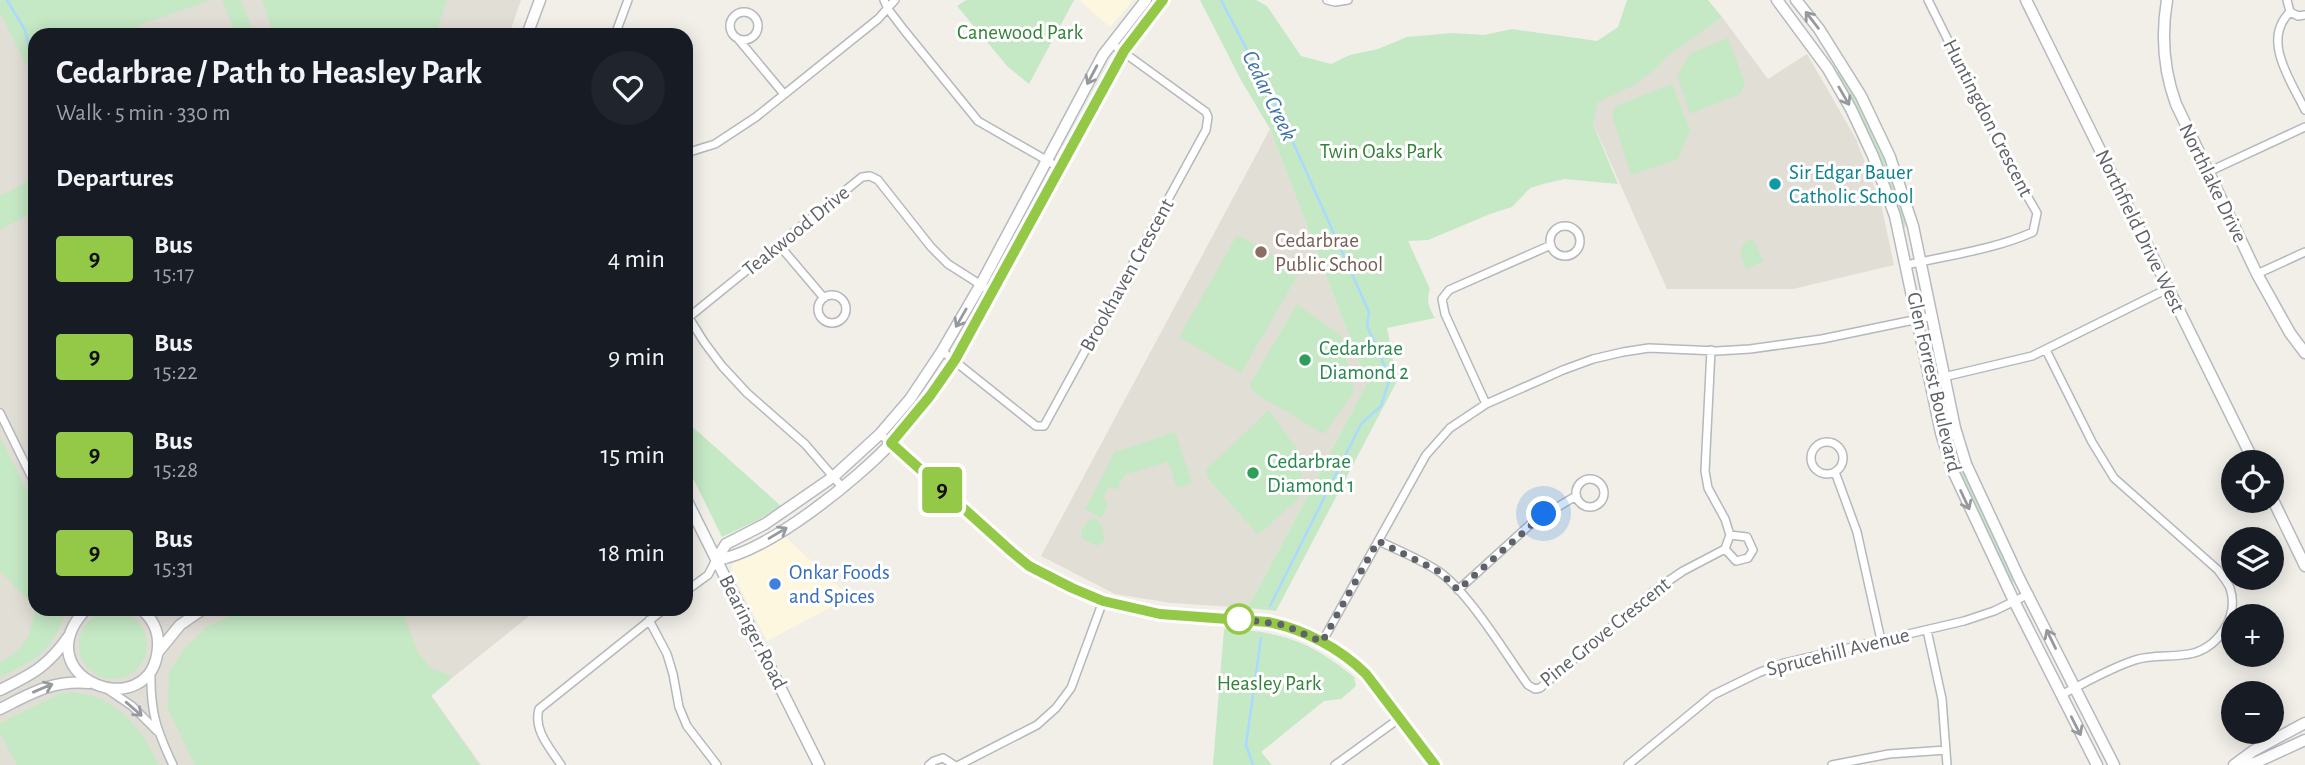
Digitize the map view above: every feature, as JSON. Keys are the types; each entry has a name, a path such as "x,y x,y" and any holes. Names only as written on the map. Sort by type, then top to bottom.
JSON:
{"street":[{"path":"530,28 540,0"},
{"path":"618,28 628,0"},
{"path":"884,0 888,9 978,121 1060,167"},
{"path":"693,151 715,144 784,94 888,9 895,0"},
{"path":"693,587 708,575 724,545 765,524 833,477 880,435 910,399 981,284 1103,55 1146,0"},
{"path":"716,560 730,558 779,534 831,497 891,443 930,396 955,360 1124,51 1163,0"},
{"path":"1327,0 1348,0"},
{"name":"Glen Forrest Boulevard","path":"1777,0 1828,69 1873,156 1888,194 1900,237 1941,433 1953,471 2014,601 2097,765"},
{"name":"Glen Forrest Boulevard","path":"1796,0 1819,29 1861,96 1890,157 1914,233 1966,464 1984,507 2115,765"},
{"name":"Huntingdon Crescent","path":"1907,265 1985,248 2026,235 2033,232 2037,220 2037,213 2015,175 1928,0"},
{"name":"Northfield Drive West","path":"2026,0 2248,450"},
{"name":"Northlake Drive","path":"2167,0 2163,36 2169,85 2257,274 2305,353"},
{"path":"2287,0 2290,12 2298,16 2305,15"},
{"path":"2290,12 2277,31 2277,40 2281,59 2305,110"},
{"path":"739,40 750,40 758,32 757,20 749,13 740,13 731,22 732,35 784,94"},
{"name":"Brookhaven Crescent","path":"942,351 1037,426 1044,426 1206,130 1209,117 1206,111 1112,44"},
{"path":"1828,69 1840,62"},
{"path":"2208,173 2305,127"},
{"name":"Teakwood Drive","path":"693,310 862,177 870,176 878,180 930,247 948,264 992,292"},
{"path":"1563,227 1572,228 1579,236 1578,248 1568,256 1556,253 1551,244 1554,232 1563,227"},
{"path":"1900,237 1914,233"},
{"path":"1486,404 1445,314 1442,299 1449,290 1551,244"},
{"path":"779,245 824,298"},
{"path":"2257,274 2305,252"},
{"path":"1931,380 2032,356 2169,288"},
{"path":"1322,642 1414,473 1438,439 1463,418 1486,404 1593,359 1649,348 1747,349 1822,339 1933,316"},
{"path":"693,324 722,366 747,393 805,444 842,487"},
{"path":"1711,350 1705,471 1709,488 1730,535 1725,549 1736,561 1748,558 1753,550 1746,537 1730,535"},
{"path":"2046,350 2096,449 2114,478 2218,570 2229,586 2231,596 2231,612 2227,625 2208,647 2193,653 2162,654 2137,659 2061,695"},
{"path":"0,413 28,470"},
{"path":"880,435 1025,563 1046,575 1103,601 1160,614 1268,622 1284,625 1322,642 1359,668 1435,765"},
{"path":"1833,443 1842,451 1843,463 1835,472 1825,474 1813,466 1812,453 1819,444 1833,443"},
{"path":"1835,472 1857,532 1881,640"},
{"path":"1587,479 1597,480 1605,490 1603,500 1594,507 1582,505 1576,496 1577,487 1587,479"},
{"path":"1458,590 1534,521 1576,496"},
{"name":"Bearinger Road","path":"693,513 819,765"},
{"path":"2279,513 2305,566"},
{"name":"Pine Grove Crescent","path":"1378,541 1440,572 1458,590 1528,685 1535,689 1540,688 1655,590 1683,571 1725,549"},
{"name":"Sprucehill Avenue","path":"1628,765 1713,695 1736,683 1784,663 1977,617 2028,594"},
{"path":"959,765 1037,725 1056,708 1071,688 1103,601"},
{"path":"0,691 44,666 54,657 69,636 76,616"},
{"path":"146,616 155,627 159,642 151,670 152,709 157,732 173,765"},
{"path":"158,652 180,625 193,616"},
{"path":"561,765 539,730 539,709 654,616"},
{"path":"649,620 667,654 679,707 687,726 717,765"},
{"path":"1927,630 1942,699 1947,765"},
{"path":"69,636 72,660 78,672 90,683"},
{"path":"107,689 130,686 151,670"},
{"path":"0,709 48,685 70,681 90,683 107,689 129,704 157,732"},
{"path":"1335,765 1400,718"},
{"path":"2234,765 2253,751 2305,723"},
{"path":"2252,764 2305,740"},
{"path":"1832,765 1889,754 1946,750"},
{"path":"929,765 943,758 954,765"}],"shaded area":[{"path":"0,0 521,0 511,28 28,28 28,616 529,616 431,695 481,765 0,765"},
{"path":"1079,0 1133,0 1110,27"},
{"path":"1722,17 1768,79 1807,54 1856,139 1881,204 1894,265 1793,289 1667,289 1591,119 1593,105"},
{"name":"Cedarbrae Public School","path":"1270,129 1367,383 1248,608 1171,603 1115,594 1041,556"},
{"path":"783,535 850,597 767,641 733,574 732,566 735,560"}],"green space":[{"path":"0,0 211,0 136,26 138,28 28,28 28,69 0,12"},
{"path":"222,0 241,0 251,28 233,28"},
{"path":"262,0 447,0 437,28 272,28"},
{"name":"Canewood Park","path":"966,0 1074,0 1029,84 1008,67 957,6"},
{"name":"Twin Oaks Park","path":"1200,0 1256,0 1267,6 1301,56 1331,64 1350,55 1378,49 1407,37 1453,33 1484,35 1512,29 1597,41 1618,27 1627,0 1708,0 1722,17 1670,54 1632,86 1598,102 1593,124 1618,184 1565,179 1547,183 1530,188 1512,207 1428,240 1408,241 1430,289 1429,304 1435,318 1387,328 1397,381 1276,611 1248,608 1367,383 1270,129 1241,80"},
{"path":"1728,38 1745,83 1740,94 1690,114 1677,74 1691,53"},
{"path":"1112,60 1114,62 1066,149 1064,148 1063,145"},
{"path":"1838,71 1847,80 1884,155 1900,197 1905,215 1905,229 1875,147"},
{"path":"1672,84 1690,130 1678,159 1631,175 1612,115 1616,106"},
{"path":"1046,177 1050,180 998,271 996,267"},
{"path":"28,182 28,215 0,229 0,196"},
{"path":"1237,235 1300,271 1241,373 1179,337"},
{"path":"1752,238 1764,261 1746,269 1740,252 1744,243"},
{"name":"Cedarbrae Diamond 2","path":"1297,304 1341,336 1354,392 1324,434 1253,392 1250,384"},
{"path":"1940,395 1943,395 2014,582 2011,582 1965,486 1945,426"},
{"name":"Cedarbrae Diamond 1","path":"1269,410 1302,456 1299,498 1258,535 1207,477 1206,469"},
{"path":"693,427 781,506 722,537 693,478"},
{"path":"1175,432 1192,483 1177,488 1168,462 1124,475 1117,490 1110,486 1103,497 1108,506 1101,518 1085,509 1115,452"},
{"path":"0,437 28,493 28,600 0,571"},
{"path":"1089,519 1096,519 1101,524 1105,541 1097,546 1082,539 1081,531"},
{"path":"34,616 64,616 56,635 42,652 0,677 0,662 22,646"},
{"path":"96,616 130,616 141,626 146,638 146,652 141,664 132,673 120,678 106,678 94,673 85,664 80,652 82,632"},
{"path":"230,616 404,616 418,652 430,668 450,675 450,680 431,696 479,765 195,765 168,709 169,671 185,648 206,627"},
{"name":"Heasley Park","path":"1224,629 1262,632 1294,640 1323,655 1354,677 1356,686 1341,699 1324,701 1261,752 1272,765 1213,765"},
{"path":"70,692 101,699 125,715 144,738 159,765 17,765 0,733 0,723 59,694"}],"waterway":[{"path":"7,0 25,30 28,43"},
{"name":"Cedar Creek","path":"1221,0 1280,113 1369,312 1367,326 1390,378 1381,406 1361,424 1270,606"},
{"name":"Cedar Creek","path":"1253,765 1246,745 1261,638"}],"bus line":[{"name":"9","path":"1163,0 1124,51 955,360 930,396 891,443 1025,563 1094,598 1160,614 1251,619 1284,625 1322,642 1366,674 1435,765"}],"place":[{"name":"Sir Edgar Bauer Catholic School","path":"1775,184"},
{"name":"Cedarbrae Public School","path":"1261,252"},
{"name":"Cedarbrae Diamond 2","path":"1305,360"},
{"name":"Cedarbrae Diamond 1","path":"1253,473"},
{"name":"Onkar Foods and Spices","path":"775,584"}],"route":[{"path":"1239,619 1235,618 1284,625 1322,642 1378,541 1440,572 1458,590 1544,514"}]}
